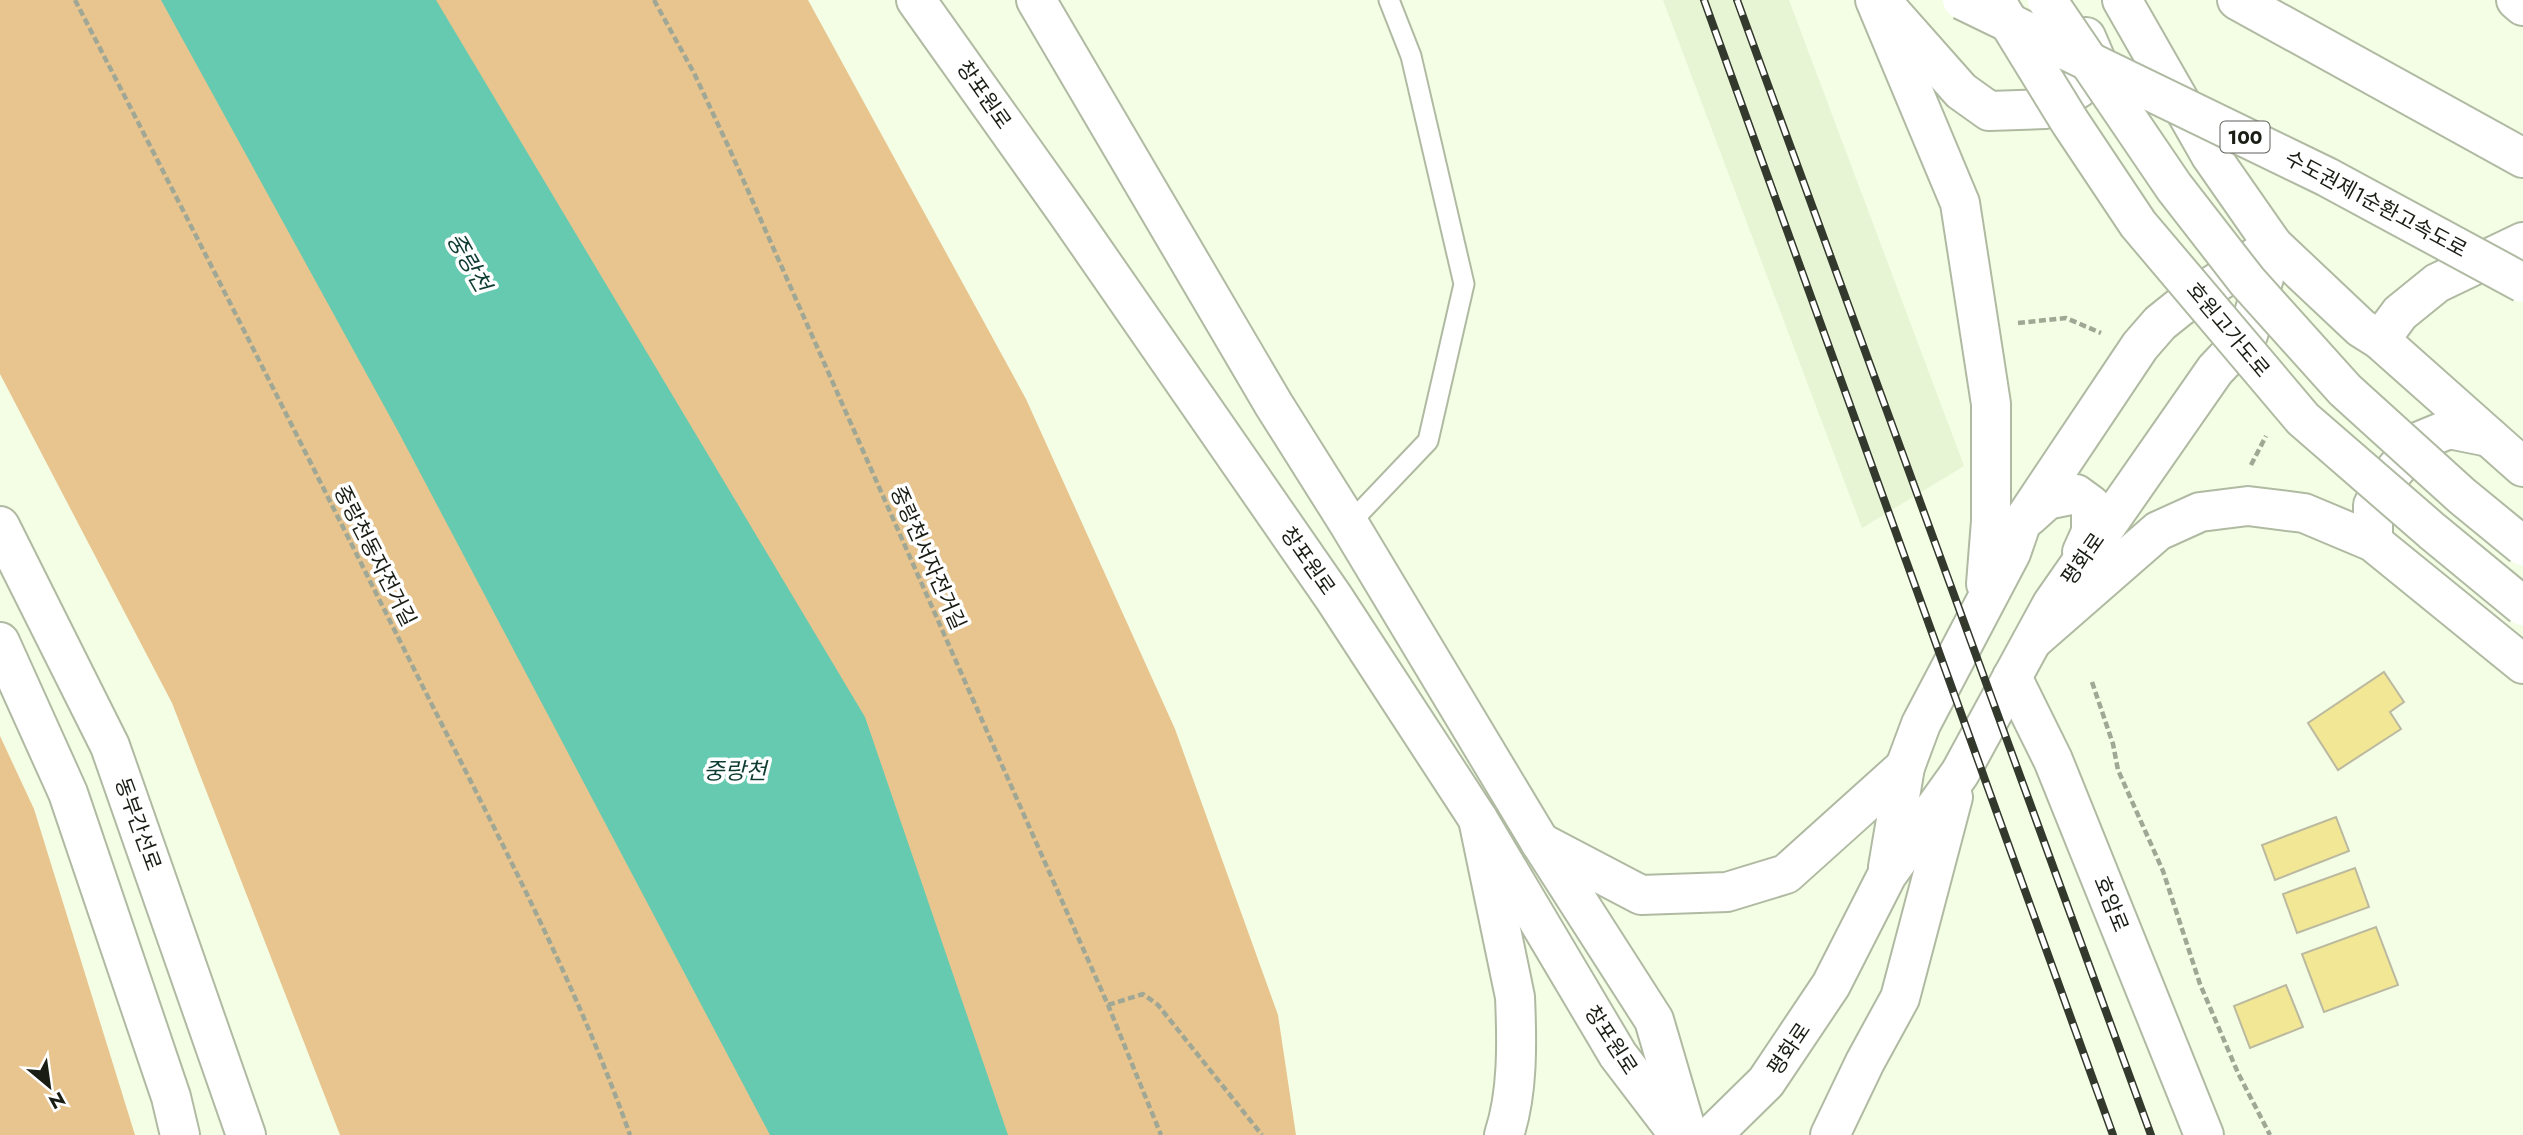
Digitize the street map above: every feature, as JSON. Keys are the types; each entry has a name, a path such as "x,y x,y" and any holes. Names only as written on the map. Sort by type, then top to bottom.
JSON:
{"main road":[{"name":"창포원로","path":"916,0 1334,598 1478,819 1618,1055 1679,1135"},
{"name":"창포원로","path":"1035,0 1274,405 1349,524 1539,842 1654,1020 1688,1135"},
{"path":"1878,0 1961,91 1989,111 2046,109 2079,88 2095,58 2070,0"},
{"name":"평화로","path":"1878,0 1960,203 1991,404 1991,520 1984,603"},
{"name":"수도권제1순환고속도로","path":"1962,0 2327,177 2523,283"},
{"name":"호원고가도로","path":"1995,0 2070,122 2138,224 2295,409 2422,523 2523,606"},
{"path":"2047,0 2174,187 2247,281 2345,390 2462,496 2523,546"},
{"path":"2122,0 2211,156 2273,245 2361,328 2380,340 2523,467"},
{"path":"2237,0 2523,158"},
{"path":"2516,0 2523,6"},
{"path":"2380,340 2400,313 2437,283 2523,242"},
{"name":"평화로","path":"1887,875 1905,767 1921,724 2011,553 2021,524 2140,346 2160,323 2273,245"},
{"name":"평화로","path":"1712,1135 1766,1082 1824,996 1887,875 1959,773 2052,604 2215,370 2248,335 2273,245"},
{"path":"2373,542 2374,505 2394,471 2420,441 2449,429 2489,437"},
{"path":"2021,524 2047,500 2076,494 2091,505 2091,532 2072,576"},
{"path":"2032,641 2158,531 2200,512 2248,506 2304,513 2373,542 2523,664"},
{"name":"동부간선로","path":"0,526 110,746 246,1135"},
{"path":"0,642 68,793 171,1097 180,1135"},
{"name":"호암로","path":"2012,677 2053,760 2204,1135"},
{"path":"1539,842 1641,895 1727,892 1786,874 1905,767"},
{"path":"1830,1135 1900,998 1959,773"},
{"path":"1478,819 1516,997 1511,1113 1504,1135"}],"lane":[{"path":"1349,524 1428,441 1464,284 1411,56 1389,0"}],"path":[{"name":"중랑천동자전거길","path":"75,0 206,252 483,807 570,987 630,1135"},
{"name":"중랑천서자전거길","path":"654,0 694,73 730,150 1108,1005 1161,1135"},
{"path":"2007,324 2066,318 2112,337"},
{"path":"2247,474 2265,436"},
{"path":"2092,682 2113,744 2118,770 2163,871 2200,985 2238,1073 2270,1135"},
{"path":"1108,1005 1143,994 1158,1005 1262,1135"}],"shaded area":[{"path":"0,0 808,0 1026,399 1175,729 1278,1015 1296,1135 340,1135 172,703 0,374"},
{"path":"1663,0 1789,0 1964,466 1862,528"},
{"path":"0,736 34,809 135,1135 0,1135"}],"water":[{"name":"중랑천","path":"161,0 436,0 865,717 1008,1135 770,1135 399,433"}],"building":[{"path":"2384,672 2404,702 2390,712 2401,729 2338,770 2308,723"},
{"path":"2336,817 2349,851 2275,880 2262,845"},
{"path":"2355,868 2369,907 2297,933 2283,894"},
{"path":"2376,927 2398,985 2324,1012 2302,954"},
{"path":"2286,985 2303,1027 2250,1048 2234,1006"}],"railway":[{"path":"1704,0 2113,1135"},
{"path":"1737,0 2151,1135"}]}
